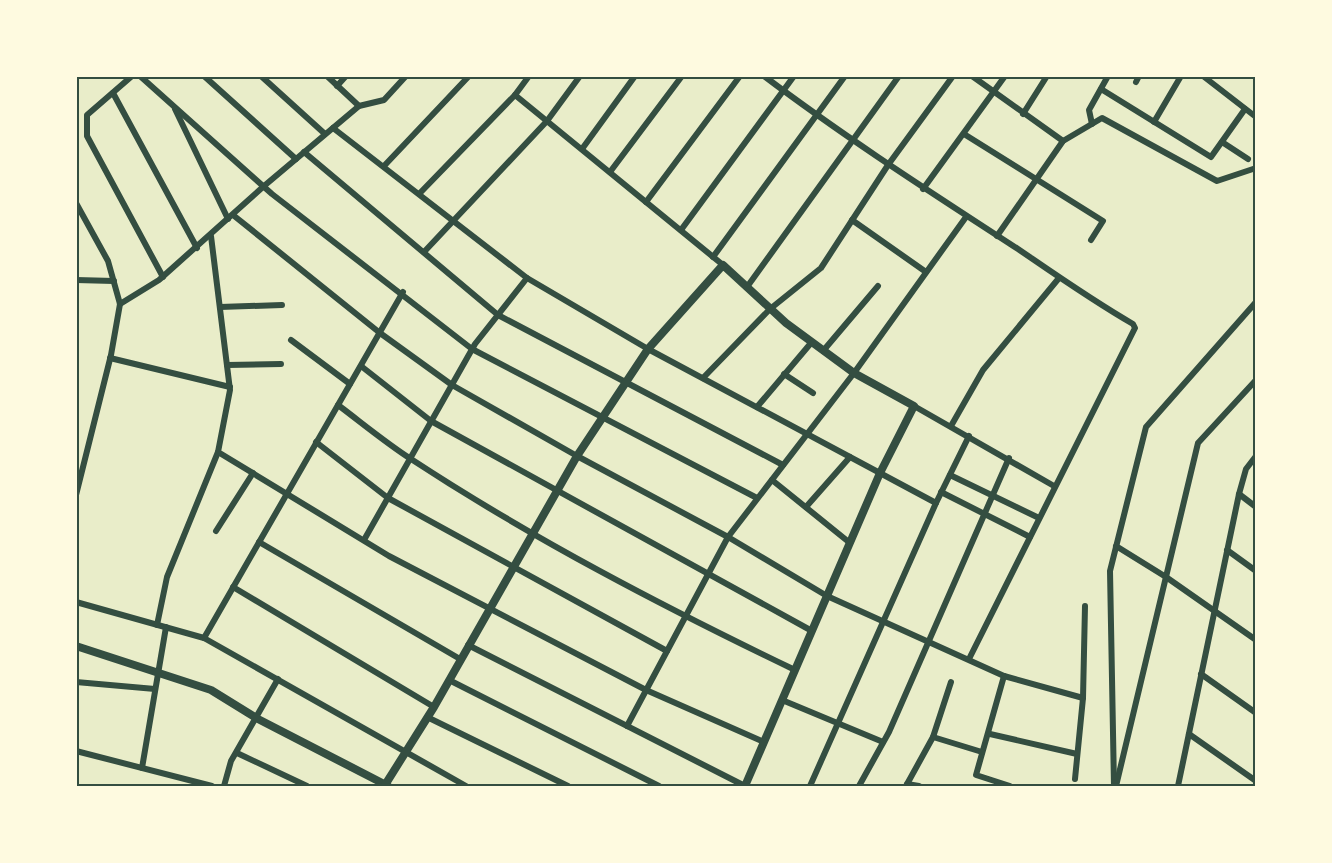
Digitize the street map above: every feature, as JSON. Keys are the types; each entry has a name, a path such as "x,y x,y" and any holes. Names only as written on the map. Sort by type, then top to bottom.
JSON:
{"street":[{"path":"132,76 87,115 87,136 163,277"},
{"path":"140,76 264,186 403,292 472,349 602,419 757,498"},
{"path":"204,76 296,159"},
{"path":"261,76 325,134"},
{"path":"327,76 359,106"},
{"path":"337,86 346,76"},
{"path":"120,304 163,277 264,186 359,106 384,100 406,76"},
{"path":"384,166 469,76"},
{"path":"420,193 515,95 529,76"},
{"path":"423,252 547,121 580,76"},
{"path":"582,149 635,76"},
{"path":"610,172 682,76"},
{"path":"646,202 740,76"},
{"path":"764,76 817,116 923,189 1133,324 1135,328 969,659"},
{"path":"681,230 794,76"},
{"path":"713,257 845,76"},
{"path":"747,287 899,76"},
{"path":"703,378 771,309 821,268 888,165 953,76"},
{"path":"972,76 992,93 1063,141"},
{"path":"923,189 1005,76"},
{"path":"1023,114 1047,76"},
{"path":"1092,124 1089,110 1108,76"},
{"path":"1154,122 1181,76"},
{"path":"1203,76 1256,117"},
{"path":"1101,89 1211,157 1245,109"},
{"path":"113,93 196,248"},
{"path":"515,95 723,265 811,342 854,373 1009,458 1054,486"},
{"path":"173,106 231,217 380,333 452,385 577,456 728,537 827,596 1004,676 1083,698"},
{"path":"997,236 1063,141 1102,118 1217,181 1256,168"},
{"path":"333,128 527,278 648,349 936,503"},
{"path":"964,134 1103,220 1091,240"},
{"path":"1222,142 1248,159"},
{"path":"304,152 498,315 783,465"},
{"path":"76,203 108,261 120,304 110,358 76,495"},
{"path":"627,726 728,537 854,373 966,217"},
{"path":"852,220 926,272"},
{"path":"157,625 167,577 218,452 230,387 211,236"},
{"path":"76,646 211,690 258,719 385,786 434,706 577,456 648,349 723,265"},
{"path":"364,540 472,349 527,278"},
{"path":"951,426 983,370 1059,278"},
{"path":"76,280 114,281"},
{"path":"824,351 878,286"},
{"path":"204,638 403,292"},
{"path":"220,307 282,305"},
{"path":"1115,786 1110,571 1146,427 1254,307"},
{"path":"291,340 350,384"},
{"path":"757,408 811,342"},
{"path":"110,358 230,387"},
{"path":"227,364 281,364"},
{"path":"361,366 431,421 707,576 812,631"},
{"path":"784,374 813,393"},
{"path":"1115,786 1198,443 1256,380"},
{"path":"338,405 410,459 533,532 685,618 795,670"},
{"path":"468,645 745,786 880,473 914,406"},
{"path":"810,786 936,503 969,436"},
{"path":"316,442 388,498 667,651"},
{"path":"218,452 389,556 490,606 646,690 764,742"},
{"path":"1178,786 1239,494 1246,469 1256,456"},
{"path":"806,507 850,457"},
{"path":"859,786 883,742 1009,458"},
{"path":"216,531 253,473"},
{"path":"950,475 1039,518"},
{"path":"771,480 850,543"},
{"path":"941,492 1030,537"},
{"path":"1239,494 1256,507"},
{"path":"259,542 460,659"},
{"path":"1116,546 1166,577 1256,640"},
{"path":"1227,550 1256,571"},
{"path":"233,587 434,706"},
{"path":"76,602 204,638 466,786"},
{"path":"1075,779 1083,698 1085,606"},
{"path":"142,768 166,627"},
{"path":"1201,674 1256,713"},
{"path":"1004,676 990,734 976,775 1000,785 1010,786"},
{"path":"224,786 237,753 278,680"},
{"path":"449,680 659,786"},
{"path":"76,682 155,689"},
{"path":"919,786 906,785 933,737 951,682"},
{"path":"782,700 883,742"},
{"path":"427,717 568,786"},
{"path":"990,734 1077,754"},
{"path":"1189,734 1256,781"},
{"path":"933,737 982,752"},
{"path":"76,751 212,786"},
{"path":"237,753 307,786"}]}
